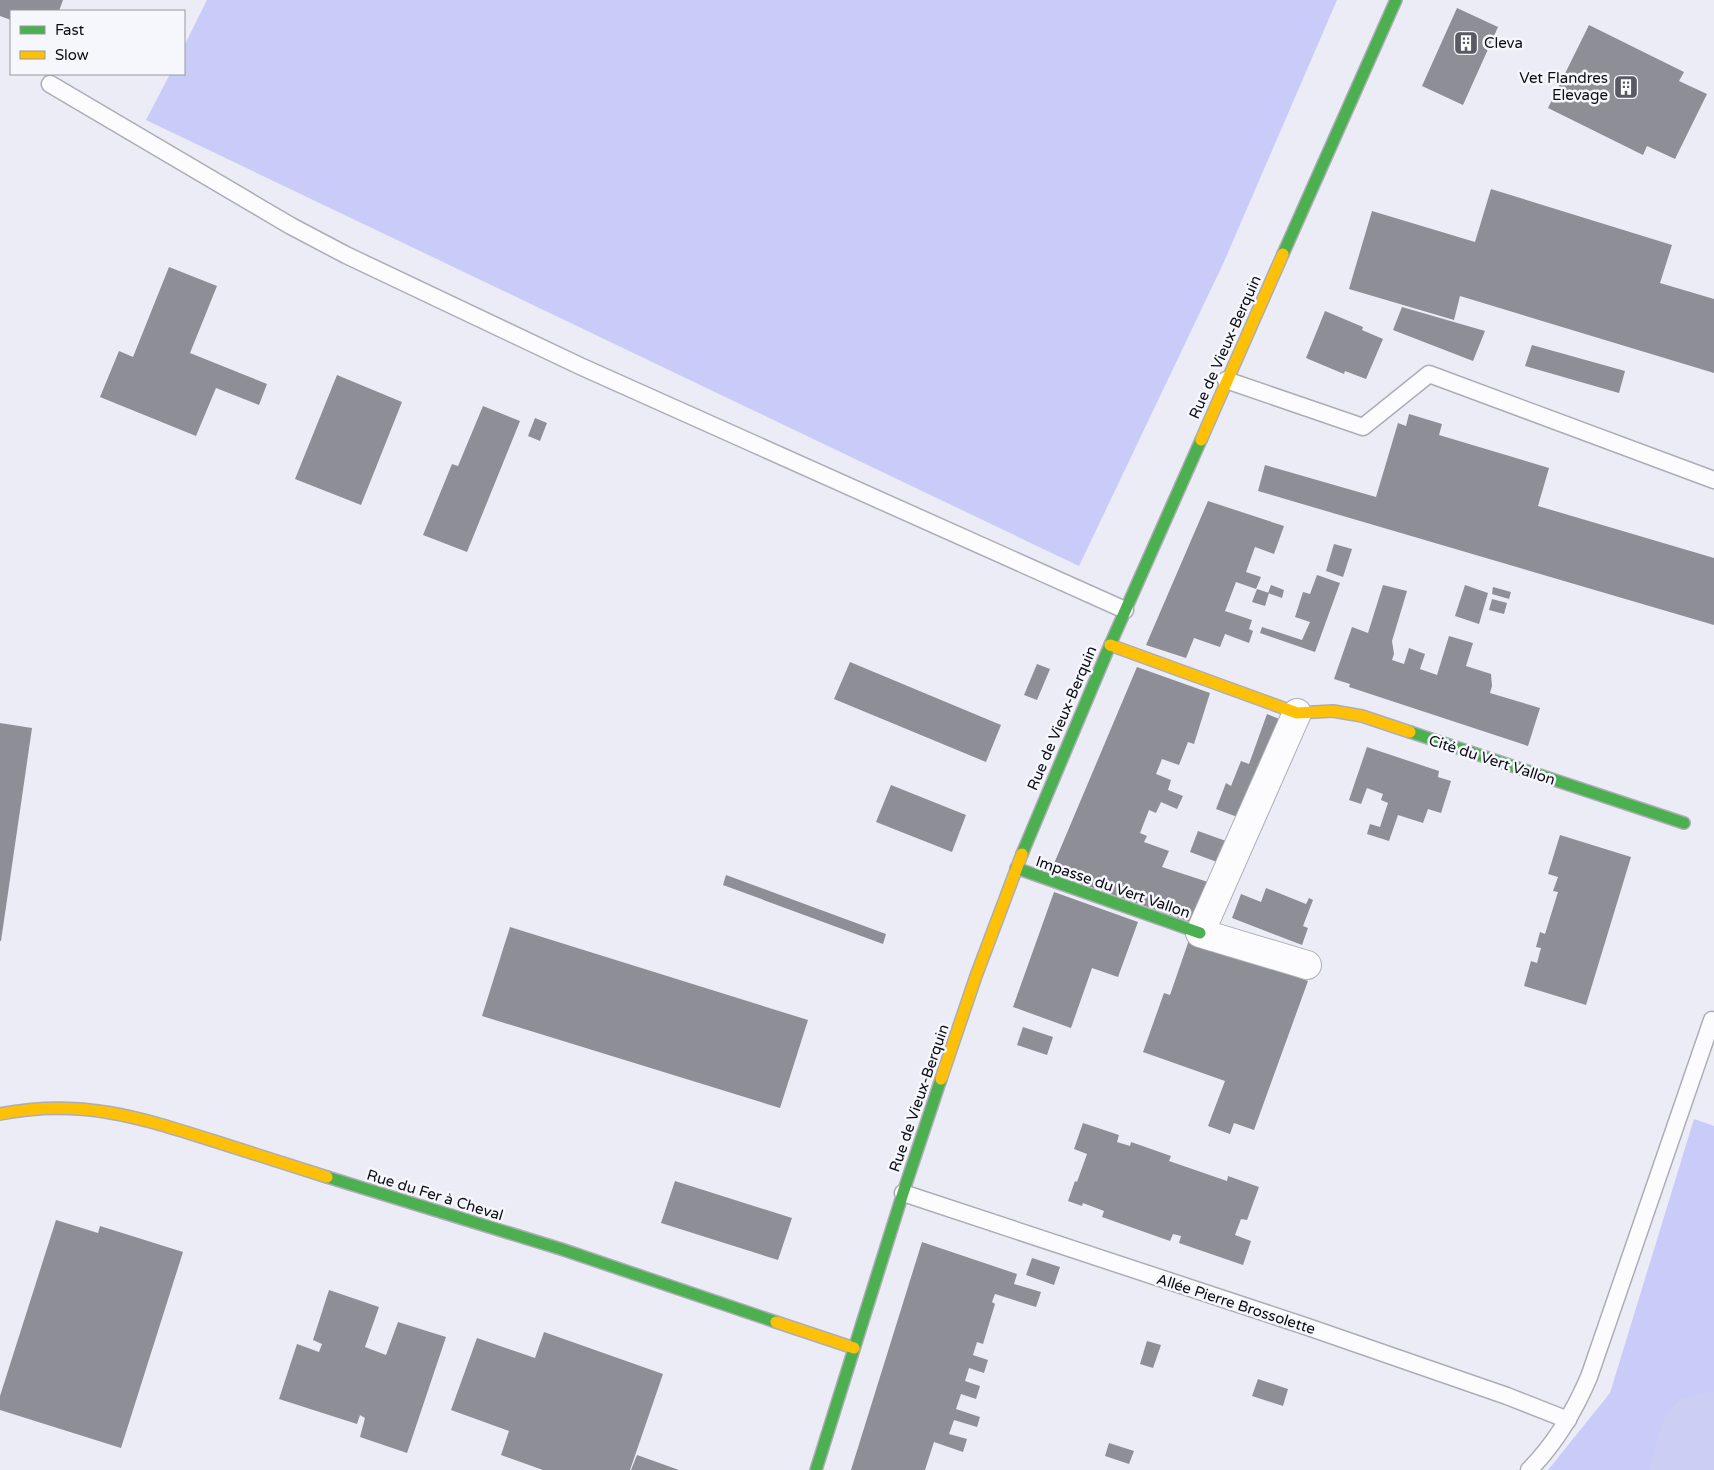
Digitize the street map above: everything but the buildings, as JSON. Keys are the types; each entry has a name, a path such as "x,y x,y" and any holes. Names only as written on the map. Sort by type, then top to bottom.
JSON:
{"street":[{"name":"Rue de Vieux-Berquin","path":"816,1470 903,1193 976,976 1016,868 1125,610 1396,0"},
{"name":"Cité du Vert Vallon","path":"1110,645 1297,713 1333,712 1362,716 1684,823"},
{"path":"1297,713 1200,933 1306,965"},
{"name":"Impasse du Vert Vallon","path":"1016,868 1200,933"},
{"name":"Rue du Fer à Cheval","path":"0,1114 36,1108 70,1106 126,1114 385,1196 561,1249 854,1348"}],"lane":[{"path":"50,84 291,226 339,251 589,370 1125,610"},
{"path":"1226,380 1363,427 1429,374 1714,480"},
{"path":"1530,1470 1547,1451 1568,1420 1589,1377 1712,1020"},
{"name":"Allée Pierre Brossolette","path":"903,1193 1305,1326 1507,1396 1568,1420"}],"shaded area":[{"path":"207,0 1337,0 1223,264 1079,566 146,120 169,75 185,75 185,44"},
{"path":"1694,1119 1714,1126 1714,1470 1548,1470 1610,1393"},
{"path":"1714,1391 1714,1470 1648,1470 1665,1414 1682,1398"}],"traffic: fast":[{"path":"1283,254 1396,0"},
{"path":"1022,854 1110,645 1201,440"},
{"path":"1410,732 1684,823"},
{"path":"1016,868 1200,933"},
{"path":"816,1470 941,1079"},
{"path":"327,1177 561,1249 776,1322"}],"traffic: slow":[{"path":"1201,440 1283,254"},
{"path":"1110,645 1297,713 1333,711 1362,716 1410,732"},
{"path":"941,1079 976,976 1022,854"},
{"path":"0,1114 56,1108 109,1112 187,1132 327,1177"},
{"path":"776,1322 854,1348"}],"place":[{"name":"Cleva","path":"1466,43"},
{"name":"Vet Flandres Elevage","path":"1626,87"}]}
